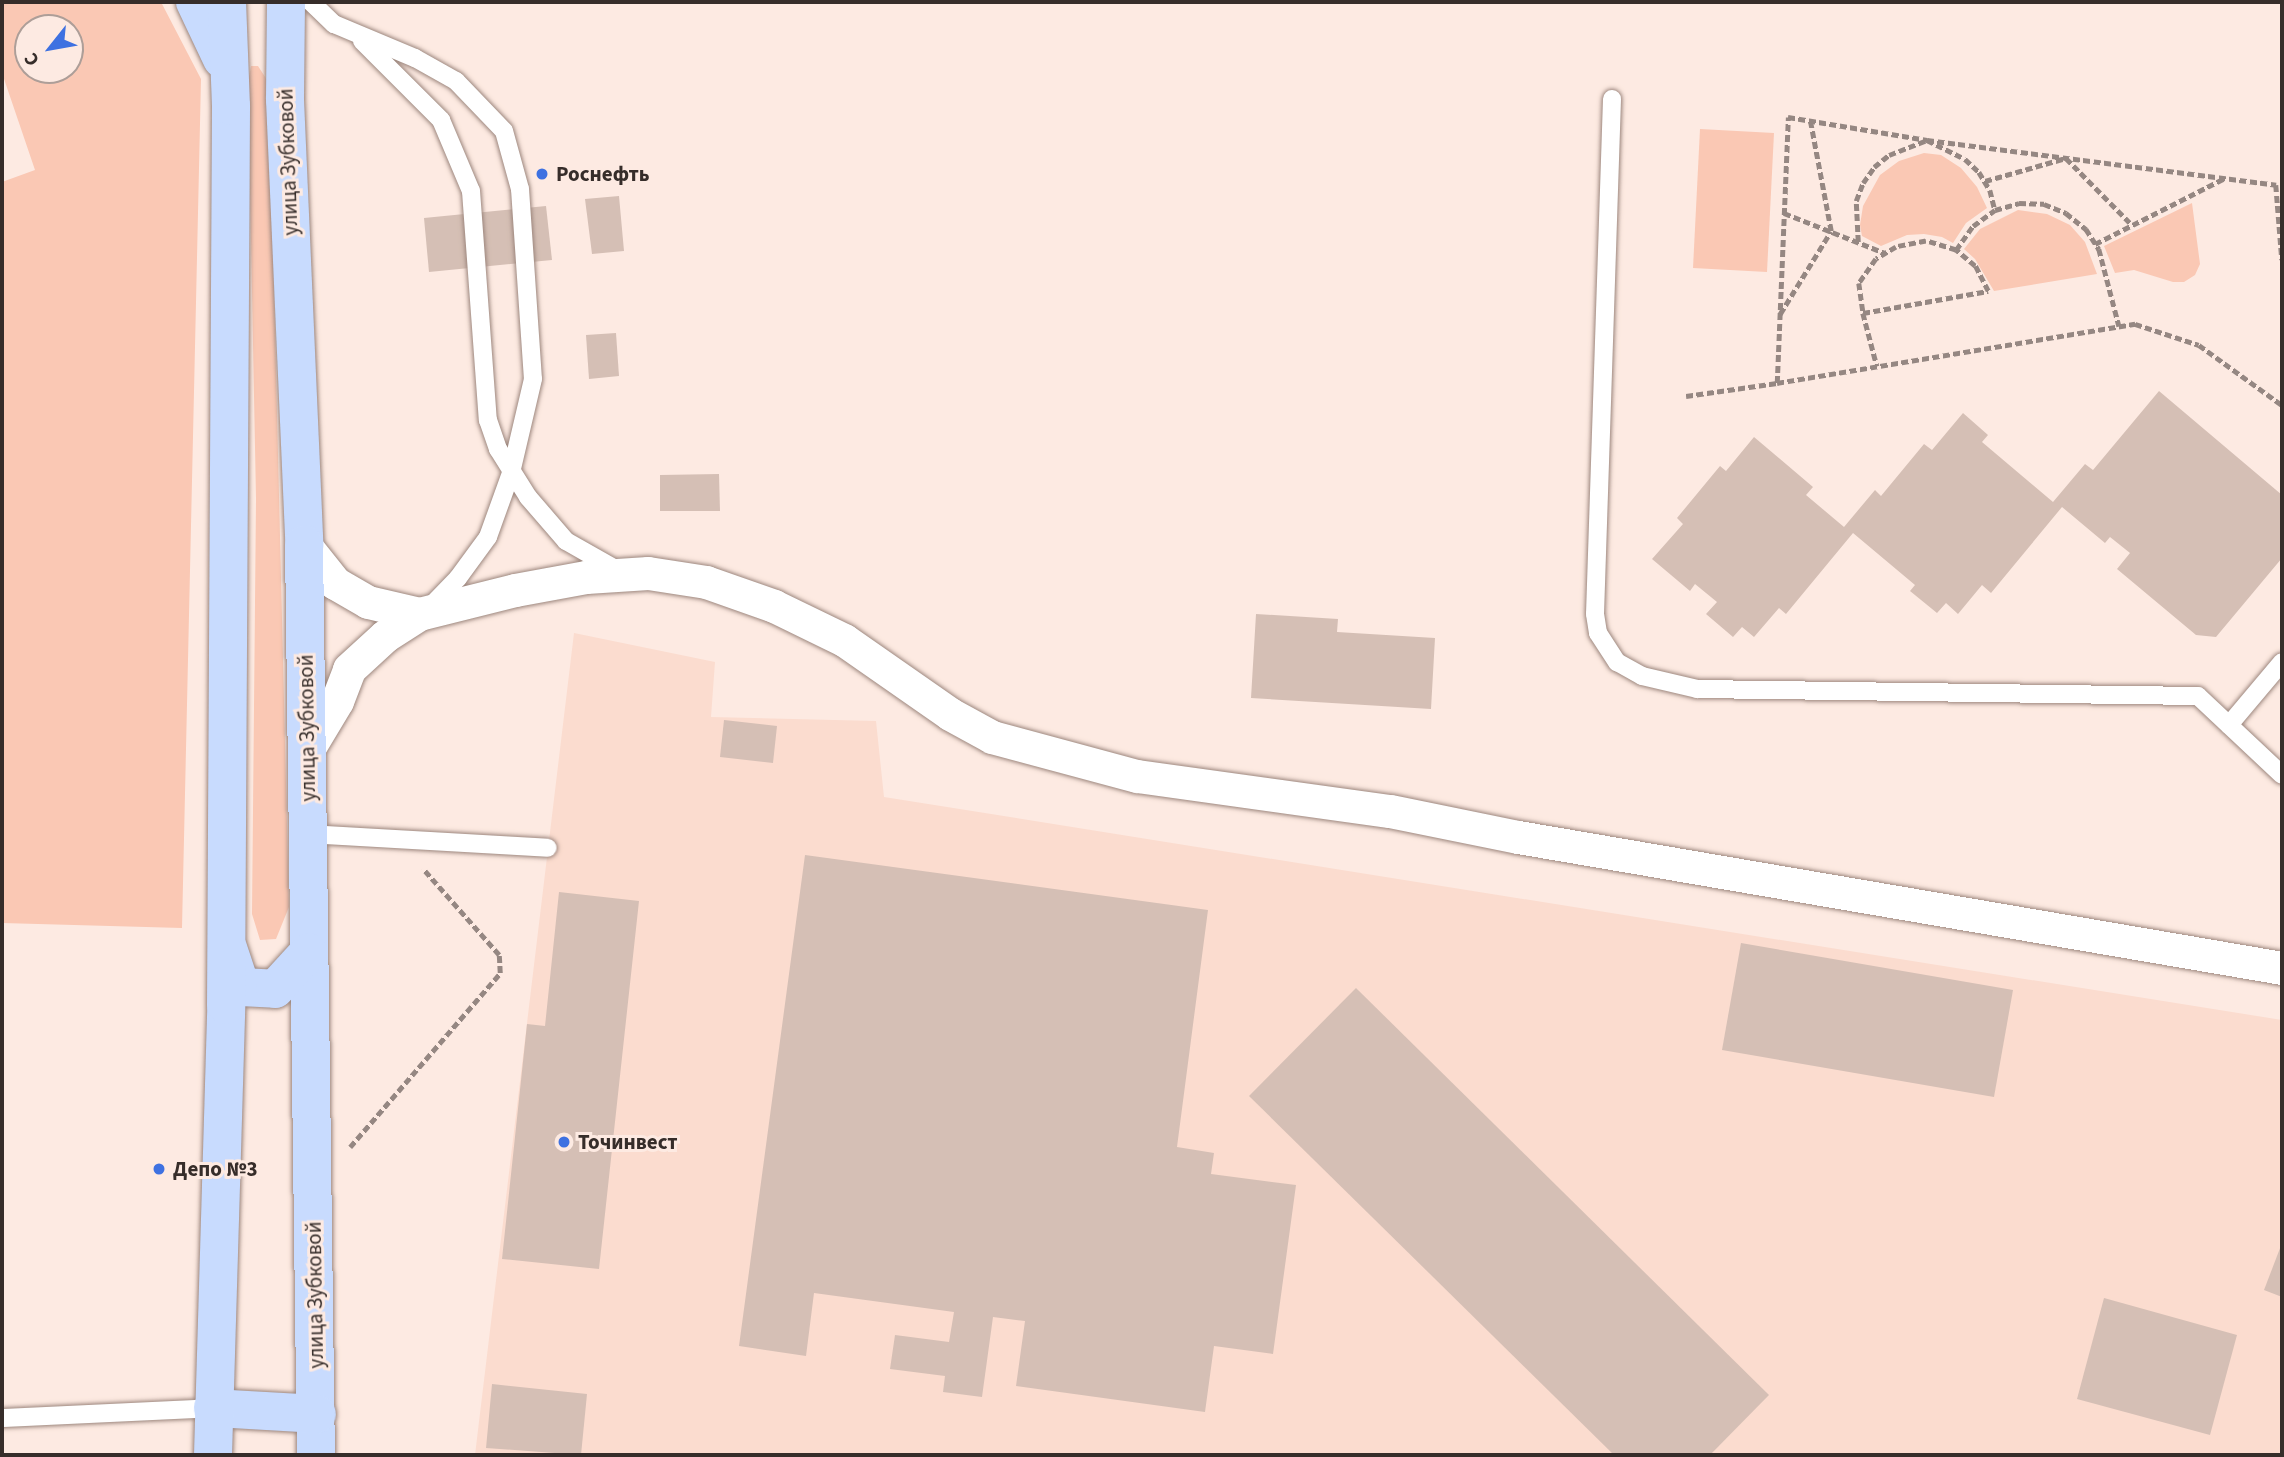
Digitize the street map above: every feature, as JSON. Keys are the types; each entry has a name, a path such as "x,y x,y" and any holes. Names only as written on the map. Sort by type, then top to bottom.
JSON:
{"main road":[{"path":"195,2 229,74"},
{"path":"213,1455 226,1005 227,2"},
{"name":"улица Зубковой","path":"286,2 285,100 304,544 316,1455"},
{"path":"224,936 242,987 275,989 309,952"},
{"path":"213,1408 317,1414"}],"street":[{"path":"304,544 321,568 346,589 368,602 419,614"},
{"path":"307,751 337,701 349,669 385,636 419,614 515,590 586,578 648,573 706,582 774,606 844,640 950,715 992,737 1137,776 1390,811 1518,837 2282,968"}],"lane":[{"path":"311,2 334,24 415,58 456,81 504,131 520,188 533,379 511,473 488,537 458,579 433,605 419,614"},
{"path":"357,35 441,120 471,191 488,420 498,449 511,473 547,522 566,541 626,574"},
{"path":"1612,99 1595,614 1598,633 1618,662 1642,676 1697,689 2198,696 2282,775"},
{"path":"2229,725 2282,662"},
{"path":"308,834 548,848"},
{"path":"2,1418 213,1408"}],"path":[{"path":"1777,383 1788,117 1927,140 2276,186 2282,260"},
{"path":"1780,314 1831,231 1810,120"},
{"path":"1858,242 1856,201 1863,183 1874,167 1889,155 1927,140 1965,159 1985,181 1995,210"},
{"path":"1985,181 2066,158"},
{"path":"2066,158 2132,225"},
{"path":"2095,244 2224,179"},
{"path":"1956,250 1973,226 1995,210 2019,203 2044,204 2066,213 2086,229 2095,244 2119,326"},
{"path":"1784,213 1886,253"},
{"path":"1863,313 1988,292 1975,266 1956,250 1926,241 1896,247 1876,259 1859,283 1863,313 1877,366"},
{"path":"1686,396 2135,324 2199,345 2282,405"},
{"path":"342,1156 500,973 499,955 414,860"}],"shaded area":[{"path":"2,2 161,2 201,79 182,928 2,923 2,182 35,170 2,73"},
{"path":"251,66 258,66 269,83 289,907 276,939 260,940 252,914 256,499 248,83"},
{"path":"1700,129 1774,133 1767,272 1693,268"},
{"path":"1924,153 1941,155 1961,168 1977,187 1987,208 1966,223 1953,243 1942,237 1924,234 1907,235 1881,246 1862,236 1860,225 1863,206 1880,175 1899,161"},
{"path":"2192,203 2200,264 2195,275 2184,282 2173,282 2134,270 2115,273 2104,246"},
{"path":"2018,210 2047,214 2070,225 2085,242 2097,274 1994,291 1975,259 1964,249 1980,229"},
{"path":"574,633 715,662 711,717 876,721 884,797 2282,1020 2282,1455 475,1455"}],"building":[{"path":"619,196 624,251 592,254 585,199"},
{"path":"546,206 552,260 429,272 424,218"},
{"path":"616,333 619,376 589,379 586,335"},
{"path":"2159,391 2282,495 2282,558 2216,637 2196,635 2117,569 2130,553 2110,537 2105,543 2062,507 1991,593 1982,585 1958,614 1946,603 1937,613 1910,591 1915,585 1853,533 1786,614 1779,608 1754,637 1742,627 1733,637 1706,614 1717,602 1695,584 1690,591 1652,559 1683,524 1677,518 1720,466 1726,471 1754,437 1813,487 1806,495 1844,527 1875,490 1881,496 1924,444 1932,450 1963,413 1988,435 1982,442 2053,502 2085,464 2093,470"},
{"path":"719,474 720,511 660,511 660,475"},
{"path":"1256,614 1338,619 1337,632 1435,638 1431,709 1251,698"},
{"path":"724,720 777,726 773,763 720,757"},
{"path":"805,855 1208,910 1177,1147 1214,1153 1211,1174 1296,1185 1273,1354 1214,1346 1205,1412 1016,1386 1025,1321 993,1317 982,1397 943,1392 945,1376 890,1369 895,1335 949,1342 954,1312 814,1293 806,1356 739,1346"},
{"name":"Точинвест","path":"559,892 639,901 599,1269 502,1259 527,1024 545,1026"},
{"path":"1741,943 2013,990 1994,1097 1722,1050"},
{"path":"1356,988 1769,1395 1710,1455 1614,1455 1249,1096"},
{"path":"2282,1243 2282,1297 2264,1290"},
{"path":"2104,1298 2237,1335 2210,1435 2077,1399"},
{"path":"492,1384 587,1394 581,1455 486,1448"}],"place":[{"name":"Роснефть","path":"542,174"},
{"name":"Точинвест","path":"564,1142"},
{"name":"Депо №3","path":"159,1169"}]}
